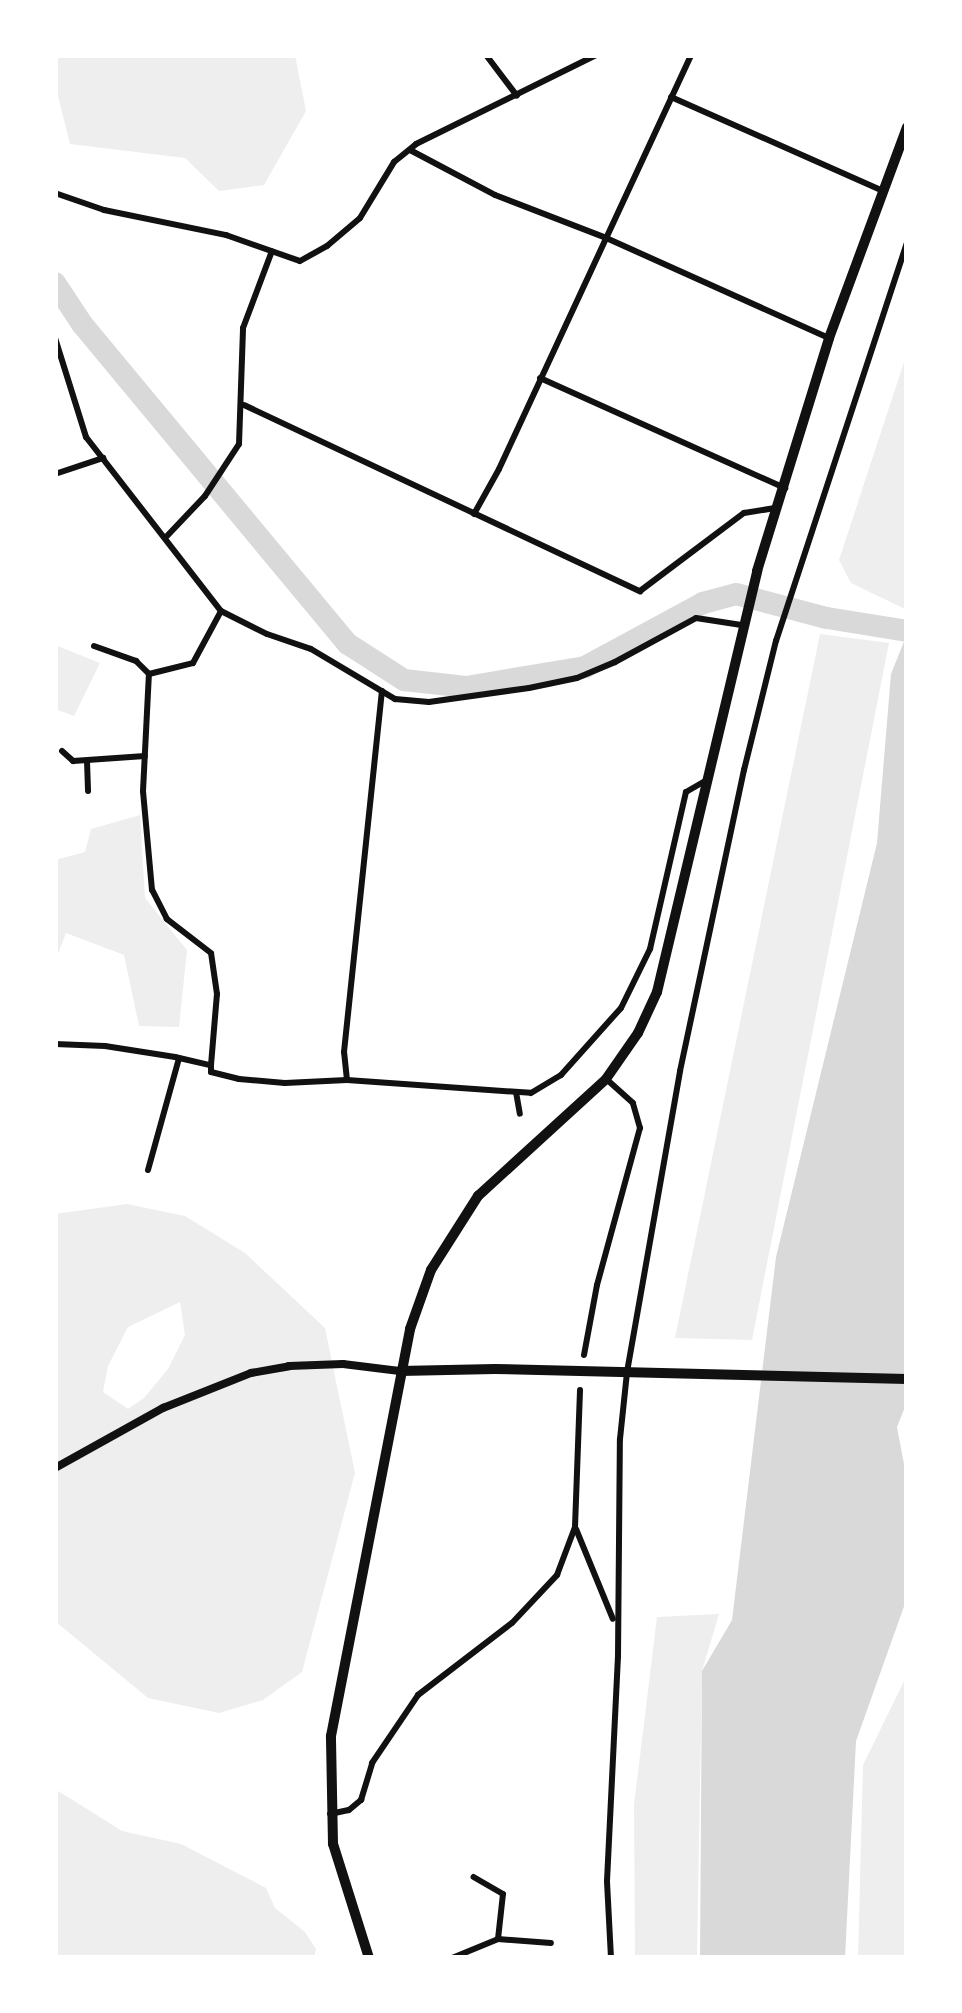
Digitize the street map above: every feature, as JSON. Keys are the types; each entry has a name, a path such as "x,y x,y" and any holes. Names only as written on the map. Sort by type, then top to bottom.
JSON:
{"main road":[{"path":"370,1958 341,1876 330,1814 331,1736 400,1370 431,1270 478,1196 606,1079 638,1033 657,992 756,571 779,508 829,338 907,127"},
{"path":"400,1370 907,1379"}],"street":[{"path":"486,55 517,96"},
{"path":"55,192 104,210 226,235 300,260 327,246 360,218 394,162 410,150 596,55"},
{"path":"474,514 691,55"},
{"path":"671,97 884,190"},
{"path":"410,150 495,194 604,237 829,338"},
{"path":"611,1958 607,1882 620,1440 627,1372 680,1071 744,770 782,620 907,243"},
{"path":"167,536 205,496 240,444 244,406 242,328 272,252"},
{"path":"55,338 79,425 222,610 267,634 311,649 395,698 429,702 530,688 577,678 696,618 741,625"},
{"path":"540,378 785,488"},
{"path":"244,406 640,591 744,513 779,508"},
{"path":"55,474 103,458"},
{"path":"149,674 193,662 222,610"},
{"path":"94,646 136,661 149,674 144,756 152,890 167,919 211,953 217,994 211,1072 239,1080 347,1080 531,1094 561,1075 621,1008 650,949 686,792 704,782"},
{"path":"347,1080 344,1052 382,691"},
{"path":"62,751 73,761 144,756"},
{"path":"88,761 88,791"},
{"path":"55,1044 105,1046 211,1065"},
{"path":"148,1170 179,1058"},
{"path":"584,1355 640,1128 633,1103 606,1079"},
{"path":"516,1092 520,1114"},
{"path":"55,1468 163,1408 251,1373 289,1366 343,1364 400,1370"},
{"path":"330,1814 349,1810 361,1800 372,1762 418,1695 534,1602 557,1575 575,1527 580,1390"},
{"path":"575,1527 615,1625"},
{"path":"473,1878 504,1894 498,1939"},
{"path":"452,1958 498,1939 551,1943"}],"shaded area":[{"path":"55,55 295,55 306,111 264,185 219,191 185,158 70,144 55,84"},
{"path":"907,353 907,610 851,583 839,560"},
{"path":"820,634 889,643 752,1340 675,1338"},
{"path":"907,634 907,1402 897,1427 907,1480 907,1598 856,1741 845,1958 700,1958 702,1671 732,1620 776,1257 877,843 891,674"},
{"path":"55,645 100,663 74,716 55,709"},
{"path":"140,815 145,898 187,950 179,1027 139,1026 124,955 66,933 55,962 55,860 85,852 91,829"},
{"path":"127,1204 185,1216 245,1253 325,1328 355,1473 302,1672 263,1700 219,1713 148,1698 55,1621 55,1214","holes":["180,1302 185,1335 168,1369 144,1398 128,1409 103,1392 108,1366 128,1327"]},
{"path":"719,1614 702,1671 697,1958 635,1958 634,1805 657,1617"},
{"path":"907,1675 907,1958 858,1958 863,1765"},
{"path":"55,1789 122,1831 181,1844 266,1888 275,1908 305,1932 316,1949 314,1958 55,1958"}],"waterway":[{"path":"55,283 82,324 348,644 404,680 466,687 585,667 703,603 736,594 827,618 907,631"}]}
